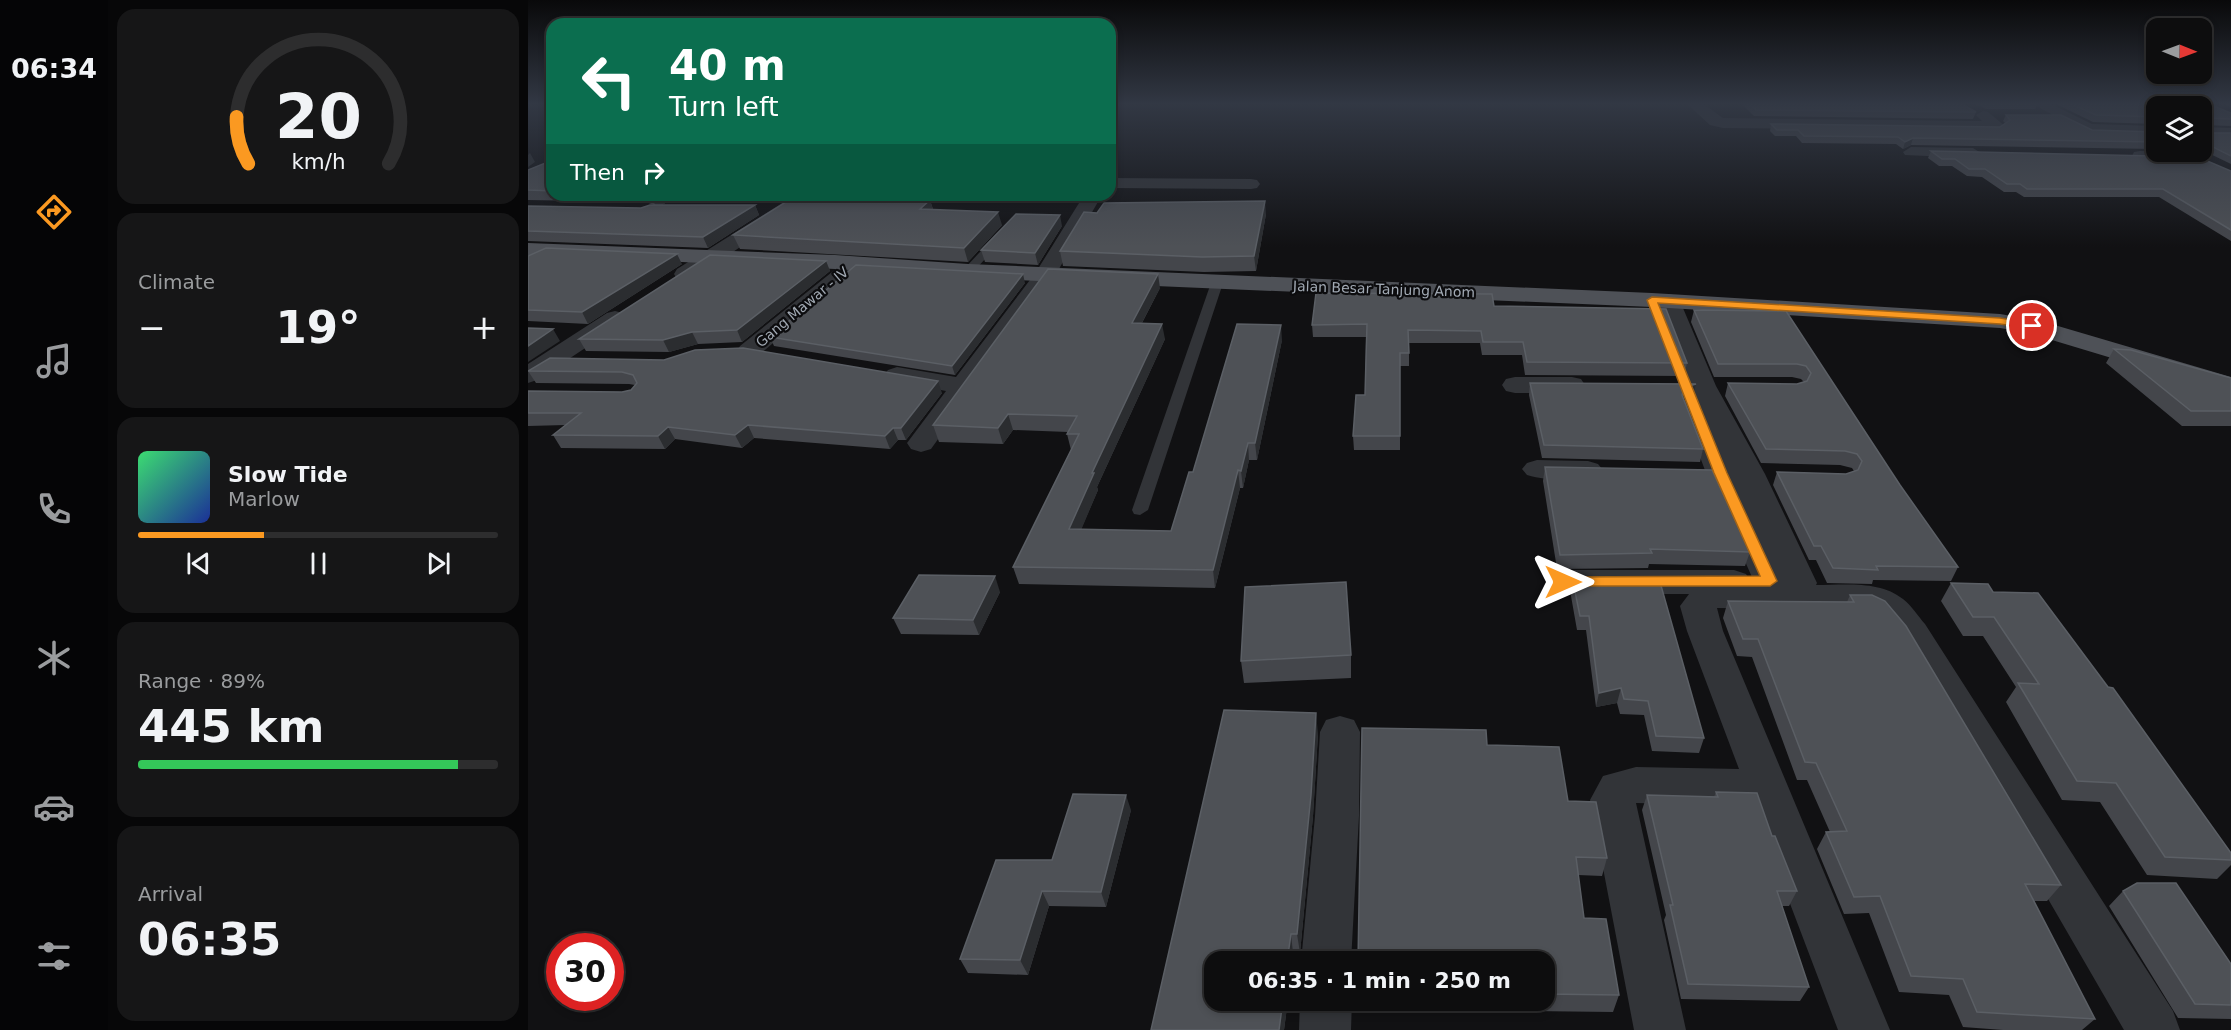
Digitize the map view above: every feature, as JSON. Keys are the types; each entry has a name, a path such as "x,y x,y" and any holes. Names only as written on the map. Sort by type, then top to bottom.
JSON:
{"main road":[{"name":"Jalan Besar Tanjung Anom","path":"539,249 968,271 1661,300 2016,323 2231,386"}],"street":[{"path":"2127,151 2146,153"},
{"path":"1911,152 1995,154"},
{"path":"1116,183 1251,184"},
{"path":"662,289 799,201"},
{"path":"921,443 1044,274 1089,201"},
{"path":"528,262 539,249"},
{"name":"Gang Mawar - IV","path":"782,356 740,351 854,264"},
{"path":"1661,300 1735,474 1785,582"},
{"path":"532,387 548,360 632,308"},
{"path":"550,331 593,333"},
{"path":"548,360 593,361"},
{"path":"871,370 962,386"},
{"path":"1515,385 1595,385"},
{"path":"1537,469 1617,471"},
{"path":"1686,472 1784,475"},
{"path":"1563,582 1864,582"},
{"path":"1864,1030 1705,631 1698,606 1708,596 1870,598 1890,608 1912,633 2154,1030"},
{"path":"1327,951 1337,816 1340,732"},
{"path":"1660,1030 1612,800 1618,789 1636,785 1768,788"},
{"path":"1325,1030 1326,1011"}],"lane":[{"path":"968,271 1006,231"},
{"path":"1140,510 1218,280"}],"building":[{"path":"1931,151 2146,156 2146,162 2210,162 2231,171 2231,230 2163,189 2027,189 2020,184 2007,184 1985,169 1969,169 1955,159 1942,159"},
{"path":"2221,151 2231,151 2231,156"},
{"path":"546,163 546,191 528,190 528,170"},
{"path":"787,201 929,201 920,209 998,212 964,248 733,235"},
{"path":"1265,201 1254,256 1202,257 1060,251 1084,212 1097,213 1104,203"},
{"path":"650,205 755,205 703,237 528,231 528,206 641,208"},
{"path":"1016,214 1060,215 1035,253 981,250"},
{"path":"546,248 677,254 582,312 528,310 528,256"},
{"path":"710,255 826,261 737,330 692,332 663,340 579,339"},
{"path":"856,265 1023,274 952,366 770,337"},
{"path":"1048,269 1158,274 1132,323 1162,324 1092,473 1094,473 1069,529 1171,531 1189,472 1193,472 1237,324 1281,325 1255,443 1248,443 1241,471 1238,470 1213,570 1013,567 1079,434 1067,434 1077,416 1008,414 998,428 933,425"},
{"path":"1316,293 1492,294 1494,306 1666,309 1687,363 1527,362 1523,342 1483,342 1481,331 1408,330 1409,353 1400,353 1400,436 1353,436 1356,395 1365,395 1367,324 1312,325"},
{"path":"1694,310 1786,311 1900,485 1958,567 1876,566 1878,570 1833,568 1821,546 1814,546 1777,472 1846,474 1858,470 1862,461 1857,454 1845,451 1766,449 1728,383 1797,384 1807,381 1811,373 1806,366 1797,364 1718,364"},
{"path":"528,328 553,329 528,346"},
{"path":"743,348 938,381 901,428 893,428 885,436 748,425 735,435 668,427 658,436 553,435 581,413 528,413 528,391 622,392 631,390 637,383 633,375 622,372 528,371 550,358 664,360 695,350"},
{"path":"2114,349 2131,350 2231,378 2231,411 2191,411"},
{"path":"1530,383 1696,384 1685,387 1682,395 1703,449 1544,445"},
{"path":"1545,467 1712,470 1750,552 1650,549 1652,553 1560,555"},
{"path":"919,575 995,576 973,620 893,618"},
{"path":"1346,582 1351,655 1241,661 1245,587"},
{"path":"1573,582 1660,582 1704,738 1656,736 1648,701 1624,699 1621,688 1599,693 1589,616 1580,616"},
{"path":"1951,583 1988,584 1993,592 2038,593 2108,687 2113,688 2231,853 2231,860 2165,857 2116,783 2077,781 2018,683 2039,684 1994,617 1973,617"},
{"path":"1850,595 1872,595 1885,601 1906,626 2061,885 2025,884 2095,1019 1977,1012 1963,979 1911,976 1880,896 1854,897 1826,832 1847,831 1816,763 1805,762 1758,639 1743,639 1728,601 1854,602"},
{"path":"1224,710 1316,713 1311,795 1297,934 1291,934 1289,951 1204,951 1204,1011 1282,1011 1279,1030 1151,1030"},
{"path":"1362,728 1486,730 1487,745 1559,747 1568,801 1596,802 1607,858 1576,857 1584,918 1606,919 1619,995 1555,994 1555,951 1358,951"},
{"path":"1716,792 1757,793 1772,836 1775,836 1797,891 1777,891 1809,987 1688,984 1670,905 1673,905 1647,795 1718,797"},
{"path":"1073,794 1126,795 1101,892 1042,891 1020,960 960,959 996,860 1052,860"},
{"path":"2137,883 2176,883 2231,964 2231,1005 2195,1004 2123,891"}],"route":[{"path":"1563,582 1770,581 1721,473 1652,300 2000,321 2032,326"}]}
